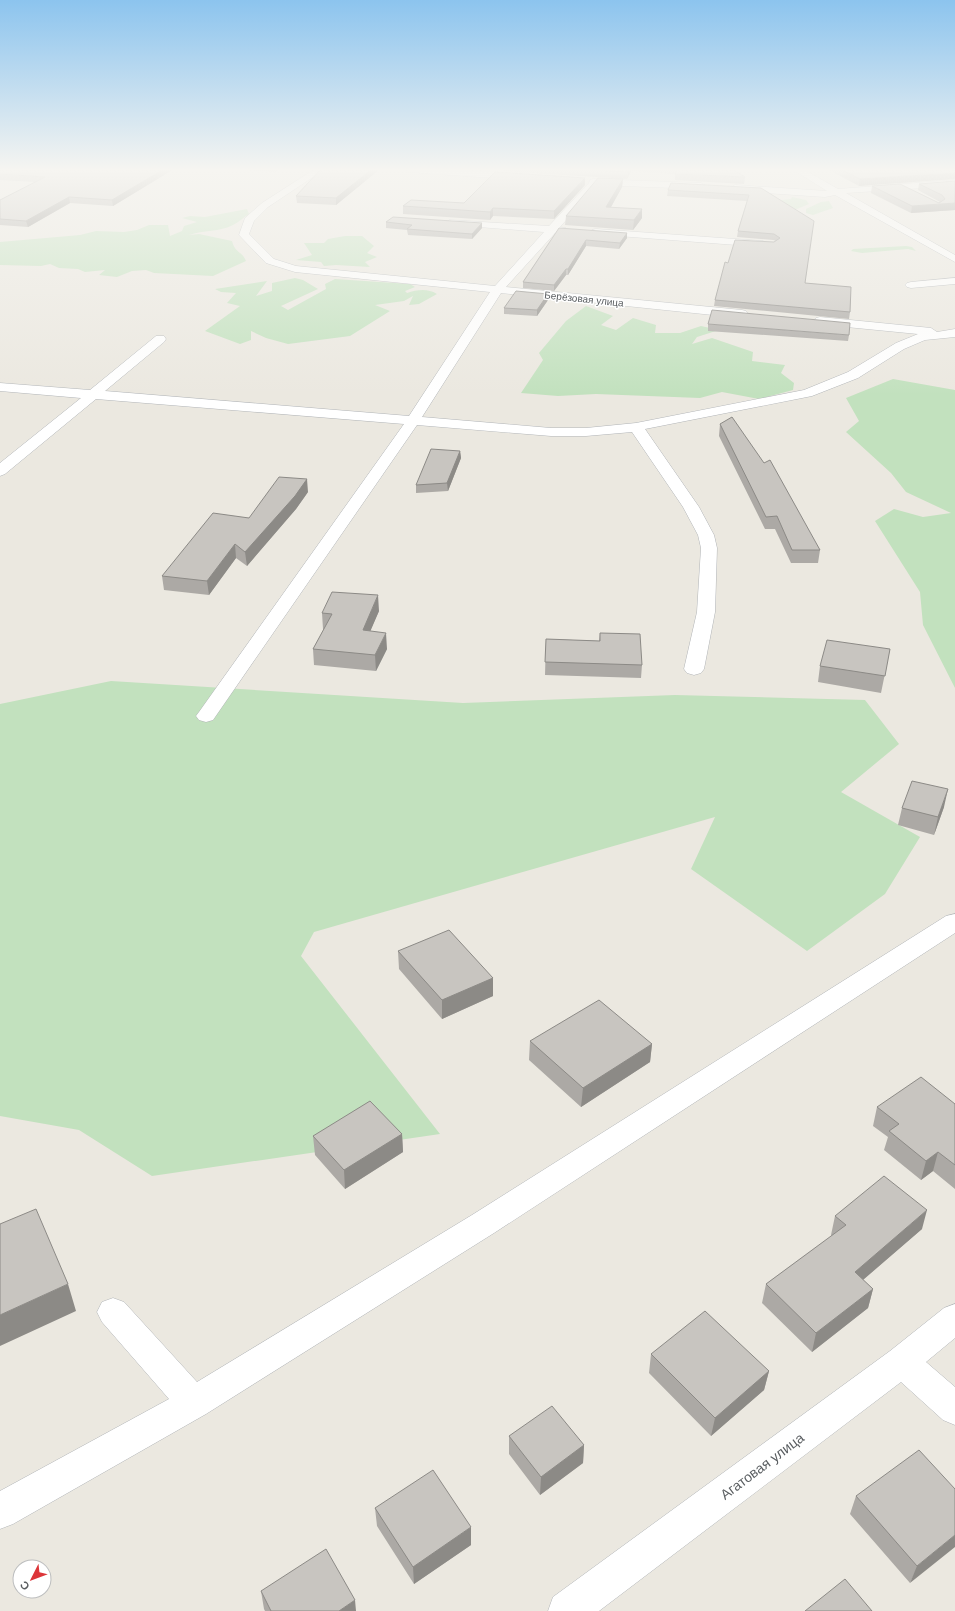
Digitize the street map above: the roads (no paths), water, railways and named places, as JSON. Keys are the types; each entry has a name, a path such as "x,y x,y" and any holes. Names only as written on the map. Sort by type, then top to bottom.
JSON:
{"street":[{"name":"Берёзовая улица","path":"253,244 270,261 295,269 756,315"},
{"path":"206,716 413,421 498,290 538,244"},
{"path":"930,245 937,244"},
{"path":"930,245 955,259"},
{"path":"911,285 955,280"},
{"path":"811,321 949,333"},
{"path":"0,387 551,432 586,432 636,427 807,393 835,384 853,375 900,346 923,337 949,333"},
{"path":"0,471 160,339"},
{"path":"636,427 691,506 706,535 709,548 706,612 694,669"},
{"path":"0,1511 194,1403 484,1224 955,922"},
{"path":"113,1312 194,1403"},
{"name":"Агатовая улица","path":"567,1611 902,1362 955,1318"},
{"path":"902,1362 955,1409"}]}
